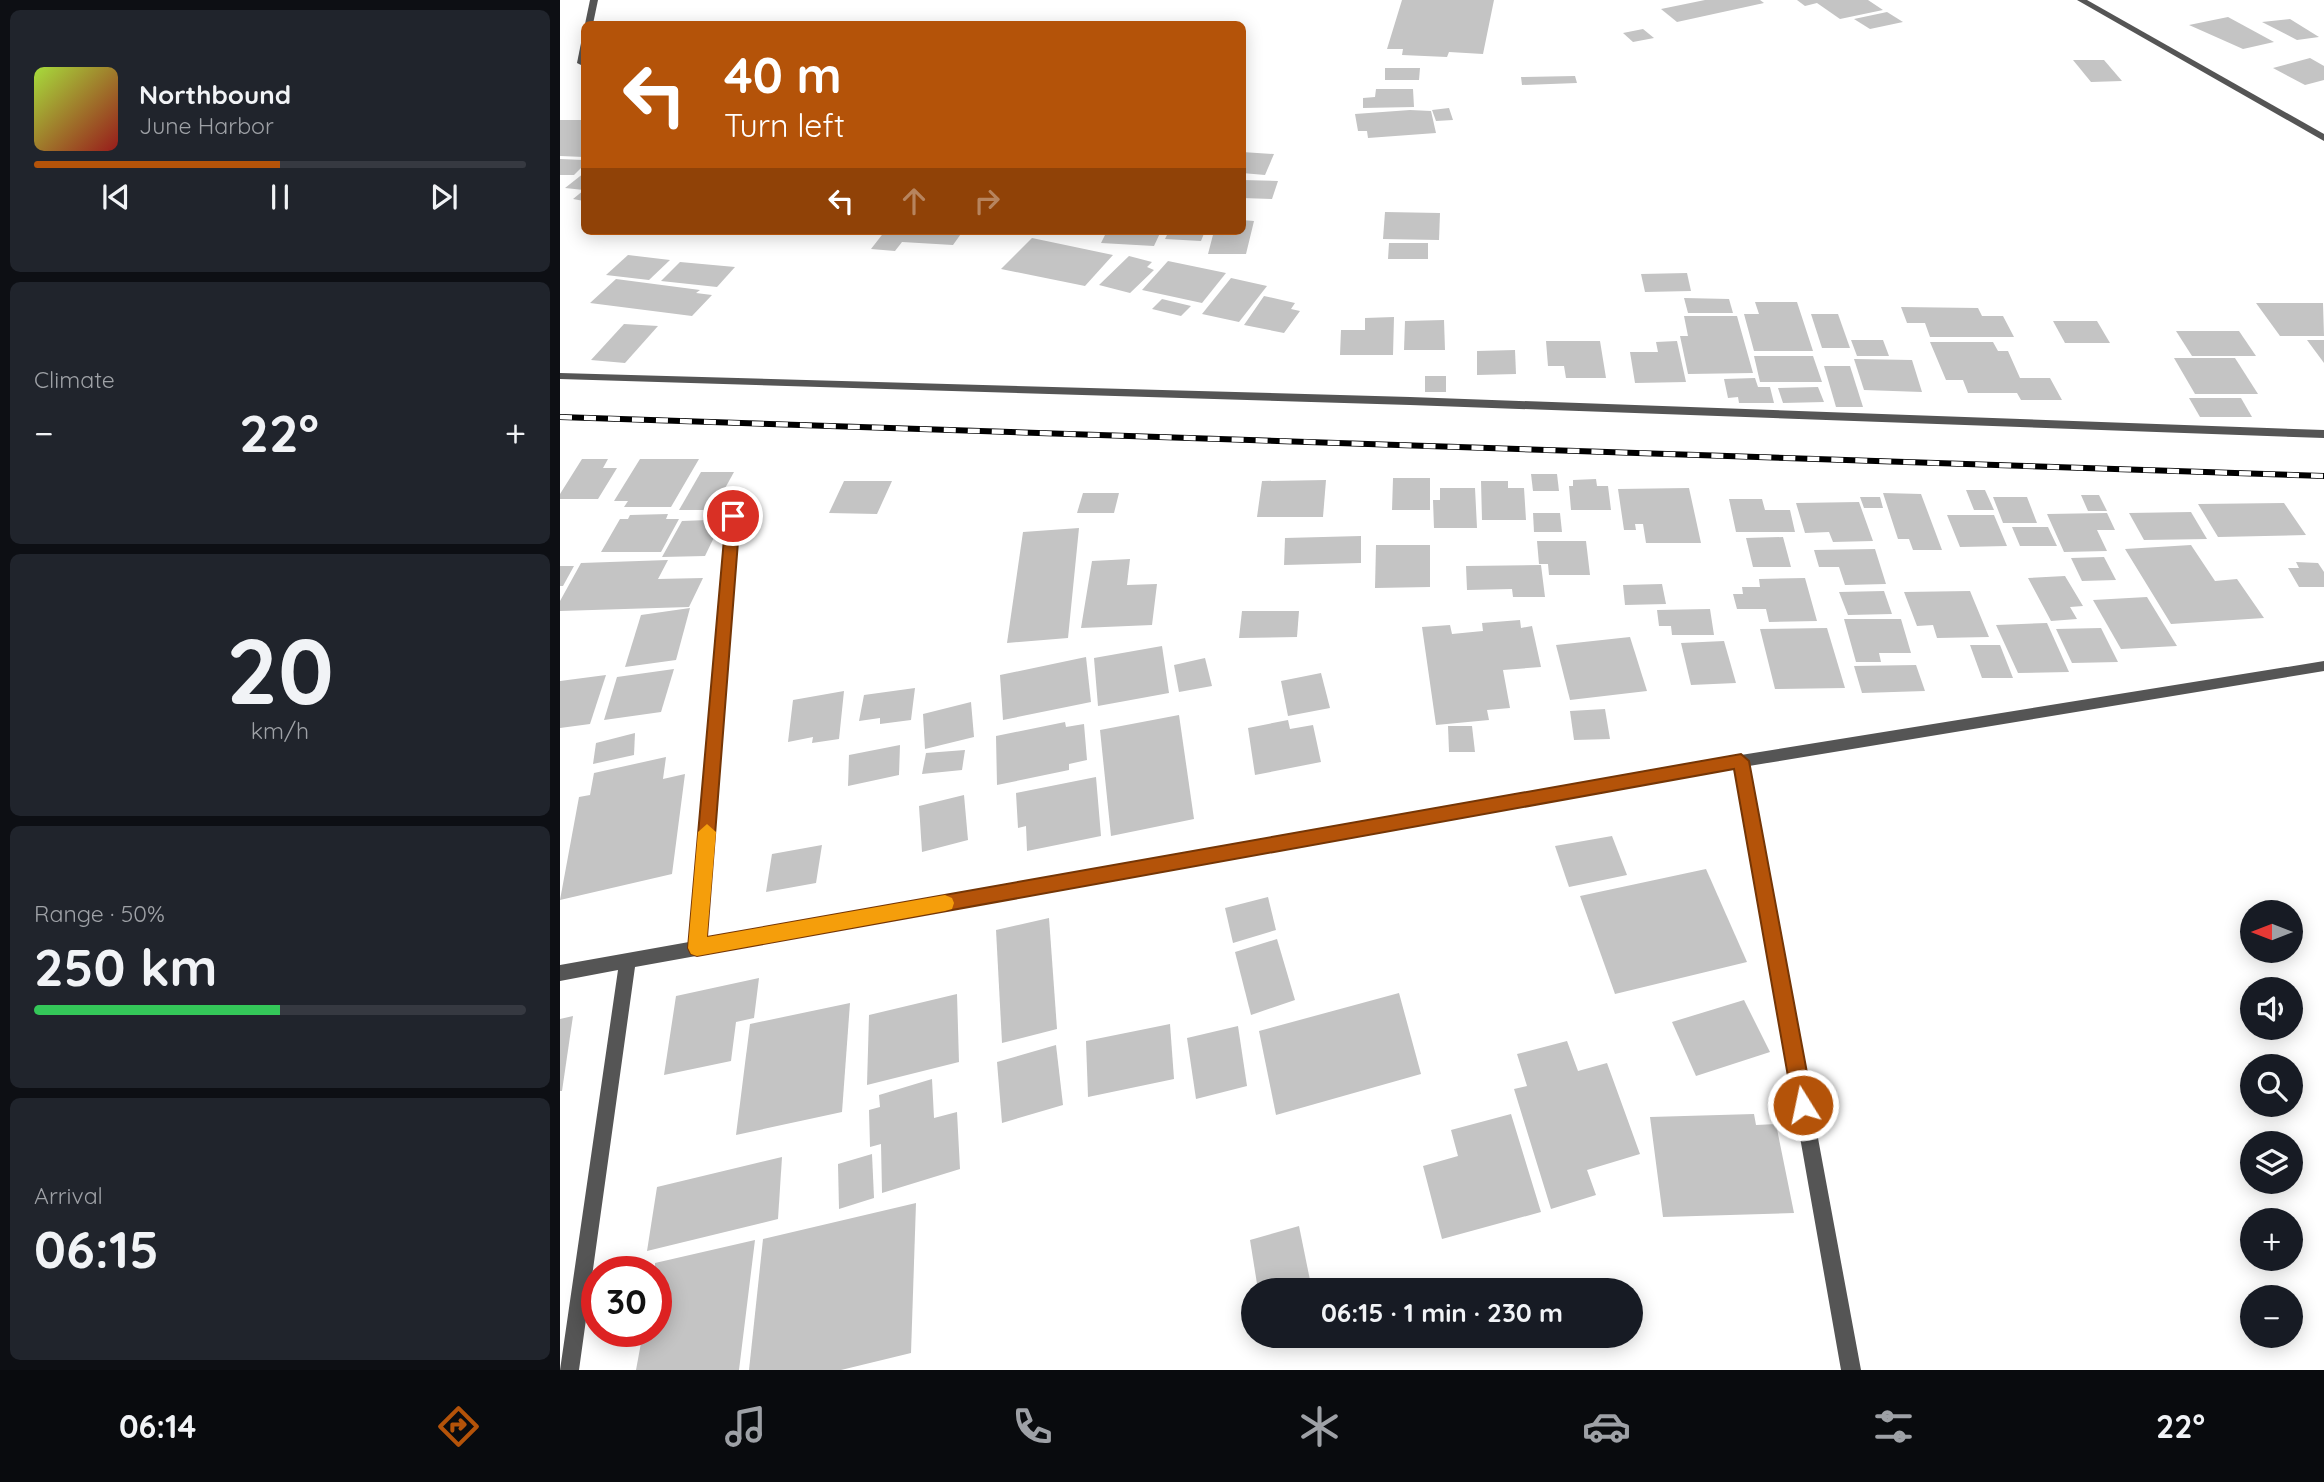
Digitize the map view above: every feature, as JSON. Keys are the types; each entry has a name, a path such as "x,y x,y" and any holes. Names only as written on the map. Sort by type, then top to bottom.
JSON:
{"street":[{"path":"590,21 594,0"},
{"path":"2081,0 2319,132 2324,138"},
{"path":"560,376 1424,401 2324,434"},
{"path":"697,948 733,516"},
{"path":"560,973 1741,761 2324,666"},
{"path":"1741,761 1851,1370"},
{"path":"569,1370 628,960"}],"building":[{"path":"1402,0 1494,0 1483,54 1449,52 1447,57 1402,55 1403,49 1387,49"},
{"path":"1705,0 1760,0 1764,3 1677,22 1661,9"},
{"path":"1797,0 1868,0 1883,10 1840,19 1817,3 1805,6"},
{"path":"1887,12 1903,22 1870,29 1854,19"},
{"path":"2228,17 2274,42 2243,49 2189,25"},
{"path":"2290,19 2319,37 2297,40 2262,22"},
{"path":"1643,29 1654,38 1633,42 1623,33"},
{"path":"2310,58 2324,66 2324,80 2305,85 2273,68"},
{"path":"2073,60 2104,60 2122,81 2091,82"},
{"path":"1385,68 1420,68 1419,80 1385,80"},
{"path":"1575,76 1577,83 1522,85 1521,77"},
{"path":"1376,89 1413,89 1414,107 1363,108 1363,98 1375,97"},
{"path":"1449,108 1453,120 1436,121 1432,110"},
{"path":"1431,111 1436,133 1368,138 1367,131 1358,131 1355,114"},
{"path":"560,120 581,120 581,157 560,156"},
{"path":"1246,152 1274,154 1265,175 1246,173"},
{"path":"560,159 581,160 581,168 574,175 560,175"},
{"path":"581,175 581,190 565,188"},
{"path":"1246,180 1278,181 1272,199 1246,198"},
{"path":"581,192 581,200 573,199"},
{"path":"1385,212 1440,213 1439,240 1383,239"},
{"path":"1246,220 1254,221 1246,254 1208,254 1213,235 1246,235"},
{"path":"882,235 960,235 953,245 902,242 895,251 871,249"},
{"path":"1105,235 1159,235 1154,246 1101,243"},
{"path":"1167,235 1203,235 1201,241 1165,239"},
{"path":"1032,238 1113,255 1085,286 1001,269"},
{"path":"1389,243 1428,243 1428,259 1388,259"},
{"path":"628,255 670,260 649,280 606,275"},
{"path":"1129,256 1152,262 1147,267 1154,270 1130,293 1099,285"},
{"path":"1168,261 1226,273 1202,303 1142,290"},
{"path":"680,262 735,267 717,287 661,281"},
{"path":"1687,273 1691,291 1645,292 1641,274"},
{"path":"1231,278 1267,286 1239,322 1202,314"},
{"path":"616,279 700,290 696,293 712,295 692,316 590,303"},
{"path":"1264,296 1295,303 1291,309 1300,311 1284,333 1244,325"},
{"path":"1684,298 1729,299 1733,313 1688,313"},
{"path":"1162,299 1191,306 1181,316 1152,309"},
{"path":"1755,302 1797,302 1813,351 1754,351 1744,314 1759,314"},
{"path":"2256,303 2323,303 2324,336 2280,336"},
{"path":"1901,307 1978,308 1982,316 2003,316 2014,337 1930,337 1925,323 1907,323"},
{"path":"1811,314 1838,314 1850,348 1822,348"},
{"path":"1684,316 1737,316 1753,373 1688,374 1680,336 1688,336"},
{"path":"1394,317 1393,355 1340,355 1341,330 1365,330 1365,318"},
{"path":"1444,320 1445,350 1404,350 1405,321"},
{"path":"2053,321 2097,321 2110,343 2065,343"},
{"path":"624,324 658,326 625,363 591,360"},
{"path":"2176,331 2239,331 2256,356 2192,356"},
{"path":"1851,340 1883,340 1889,356 1857,356"},
{"path":"2307,340 2324,340 2324,363"},
{"path":"1546,341 1600,341 1606,378 1566,378 1564,366 1548,366"},
{"path":"1677,341 1686,382 1635,383 1630,352 1658,352 1656,342"},
{"path":"1930,342 1993,342 1998,351 2008,351 2020,378 2050,378 2062,400 2021,400 2017,393 1968,393 1963,380 1946,380"},
{"path":"1515,350 1516,374 1477,375 1477,351"},
{"path":"1754,356 1813,356 1822,382 1760,382"},
{"path":"2174,358 2235,358 2258,394 2195,394"},
{"path":"1854,359 1912,360 1922,392 1864,390"},
{"path":"1824,366 1850,366 1863,407 1836,407"},
{"path":"1425,376 1446,376 1446,392 1425,392"},
{"path":"1755,378 1758,387 1770,387 1774,403 1739,403 1738,397 1728,398 1724,379"},
{"path":"1818,387 1824,402 1783,403 1778,388"},
{"path":"2189,398 2241,398 2252,417 2200,417"},
{"path":"582,459 608,459 603,468 617,468 598,499 560,499 560,494"},
{"path":"640,459 699,459 671,507 624,507 628,501 614,501"},
{"path":"701,472 734,472 713,510 679,510"},
{"path":"1531,474 1557,474 1559,491 1533,491"},
{"path":"1393,478 1430,478 1430,510 1392,510"},
{"path":"1596,479 1597,486 1608,486 1611,510 1571,510 1569,486 1573,486 1573,480"},
{"path":"1326,480 1323,517 1257,517 1262,481"},
{"path":"844,481 892,481 877,514 829,513"},
{"path":"1481,481 1508,481 1508,488 1524,488 1526,520 1482,520"},
{"path":"1440,488 1475,488 1477,528 1434,528 1433,500 1440,500"},
{"path":"1689,488 1701,543 1646,543 1643,524 1635,524 1636,530 1624,530 1618,489"},
{"path":"1966,490 1985,490 1994,510 1974,510"},
{"path":"1083,493 1119,493 1114,513 1077,513"},
{"path":"1883,493 1921,494 1942,550 1913,550 1909,539 1898,539"},
{"path":"2081,495 2099,495 2107,511 2088,511"},
{"path":"1860,497 1880,497 1883,508 1864,508"},
{"path":"1993,497 2027,497 2037,523 2003,523"},
{"path":"1729,499 1762,499 1765,510 1790,510 1795,532 1736,532"},
{"path":"1859,502 1873,541 1833,542 1829,532 1805,533 1796,503"},
{"path":"2284,503 2306,535 2218,537 2198,504"},
{"path":"2191,512 2207,539 2144,540 2129,513"},
{"path":"1533,513 1560,513 1562,532 1534,532"},
{"path":"2107,513 2115,530 2097,530 2107,551 2064,552 2047,514"},
{"path":"668,514 666,519 679,519 661,552 601,552 620,519 628,519 630,515"},
{"path":"1947,515 1994,515 2007,546 1960,547"},
{"path":"708,520 705,525 720,525 705,556 662,557 682,521"},
{"path":"2012,527 2048,527 2057,546 2020,546"},
{"path":"1079,528 1068,638 1007,643 1023,532"},
{"path":"1361,536 1361,563 1284,565 1285,538"},
{"path":"1783,537 1791,567 1753,567 1746,538"},
{"path":"1537,541 1586,541 1590,575 1549,575 1548,564 1539,564"},
{"path":"1376,545 1430,545 1430,587 1375,588"},
{"path":"2191,545 2215,581 2237,579 2264,618 2171,624 2125,549"},
{"path":"1875,549 1886,584 1845,585 1839,567 1819,567 1814,550"},
{"path":"2104,557 2116,580 2082,581 2071,558"},
{"path":"1130,559 1127,585 1157,584 1152,625 1081,628 1092,561"},
{"path":"668,560 658,579 703,578 689,607 560,611 560,601 581,563"},
{"path":"2296,562 2318,563 2324,572 2324,587 2299,587 2288,568 2299,568"},
{"path":"1541,565 1545,597 1513,597 1512,589 1467,590 1466,566"},
{"path":"560,566 574,566 563,586 560,586"},
{"path":"2065,576 2083,606 2070,607 2077,619 2051,621 2028,578"},
{"path":"1805,578 1817,621 1769,622 1766,609 1737,609 1733,594 1743,594 1742,587 1760,587 1759,579"},
{"path":"1662,584 1666,604 1625,605 1623,585"},
{"path":"1884,591 1892,614 1848,615 1839,592"},
{"path":"1970,591 1989,637 1937,638 1933,625 1917,626 1904,592"},
{"path":"2147,597 2177,646 2121,649 2093,600"},
{"path":"690,608 676,660 625,667 641,615"},
{"path":"1710,609 1714,635 1672,635 1671,626 1659,626 1657,610"},
{"path":"1242,611 1299,611 1297,637 1239,638"},
{"path":"1844,619 1901,619 1911,653 1879,653 1881,662 1856,662"},
{"path":"1520,620 1521,628 1532,626 1541,667 1503,670 1510,708 1487,710 1489,720 1436,725 1422,627 1450,625 1452,634 1483,631 1482,623"},
{"path":"2047,623 2069,672 2018,673 1996,625"},
{"path":"1827,628 1845,688 1775,689 1760,629"},
{"path":"2101,628 2118,662 2072,663 2056,629"},
{"path":"1630,637 1647,691 1570,700 1556,645"},
{"path":"1724,641 1736,683 1691,685 1681,643"},
{"path":"1970,645 2000,645 2013,678 1982,678"},
{"path":"1162,646 1169,693 1098,706 1094,658"},
{"path":"1086,657 1091,702 1003,720 1000,675"},
{"path":"1205,658 1212,686 1179,692 1174,665"},
{"path":"1916,665 1925,691 1862,693 1854,666"},
{"path":"674,669 661,712 604,720 617,677"},
{"path":"1321,673 1330,708 1288,716 1281,681"},
{"path":"606,675 590,724 560,728 560,681"},
{"path":"915,688 911,720 880,724 880,718 859,721 864,695"},
{"path":"844,691 839,739 812,743 813,737 788,742 793,700"},
{"path":"971,702 974,737 925,749 923,714"},
{"path":"1605,709 1610,739 1574,740 1570,711"},
{"path":"1179,715 1194,819 1111,836 1100,730"},
{"path":"1288,720 1290,729 1313,725 1321,762 1255,775 1248,728"},
{"path":"1065,722 1066,727 1084,724 1087,760 1069,764 1069,770 997,785 996,736"},
{"path":"1448,726 1472,726 1475,752 1449,752"},
{"path":"635,733 634,755 593,764 596,743"},
{"path":"900,745 899,775 848,786 849,755"},
{"path":"965,750 962,770 922,774 926,753"},
{"path":"666,757 663,779 685,774 672,874 560,900 579,797 590,795 594,773"},
{"path":"1096,777 1101,836 1027,851 1026,826 1018,828 1016,793"},
{"path":"964,795 968,840 922,852 919,806"},
{"path":"1612,836 1627,875 1569,887 1555,846"},
{"path":"822,845 816,883 766,892 772,854"},
{"path":"1706,869 1747,962 1615,994 1580,896"},
{"path":"1268,897 1276,930 1233,943 1225,908"},
{"path":"1049,918 1057,1029 1002,1043 996,930"},
{"path":"1277,939 1295,1000 1251,1015 1235,952"},
{"path":"759,978 754,1018 736,1022 731,1061 664,1075 676,996"},
{"path":"1399,993 1421,1074 1276,1115 1259,1031"},
{"path":"957,994 959,1062 867,1085 869,1015"},
{"path":"1744,1000 1770,1052 1696,1076 1672,1022"},
{"path":"850,1003 842,1112 736,1135 750,1024"},
{"path":"573,1016 562,1091 560,1091 560,1019"},
{"path":"1170,1024 1174,1079 1088,1097 1086,1041"},
{"path":"1238,1026 1247,1086 1196,1099 1187,1038"},
{"path":"1567,1041 1578,1071 1607,1063 1640,1154 1587,1170 1596,1195 1551,1209 1514,1089 1527,1086 1517,1054"},
{"path":"1056,1045 1063,1105 1002,1123 997,1062"},
{"path":"932,1079 934,1118 957,1112 960,1169 882,1193 881,1144 870,1147 869,1110 880,1107 879,1095"},
{"path":"1511,1114 1541,1212 1442,1239 1423,1166 1458,1156 1451,1130"},
{"path":"1754,1114 1756,1125 1776,1124 1794,1213 1663,1217 1650,1117"},
{"path":"872,1154 874,1198 839,1209 838,1164"},
{"path":"782,1157 778,1219 647,1251 657,1187"},
{"path":"916,1203 911,1353 841,1370 749,1370 763,1239"},
{"path":"1299,1226 1310,1278 1256,1278 1250,1240"},
{"path":"755,1240 739,1370 636,1370 640,1347 672,1347 672,1259"}],"railway":[{"path":"560,417 2324,476"}],"slow traffic":[{"path":"707,832 697,948 945,903"}],"route":[{"path":"733,516 697,948 1741,761 1803,1105"}]}
